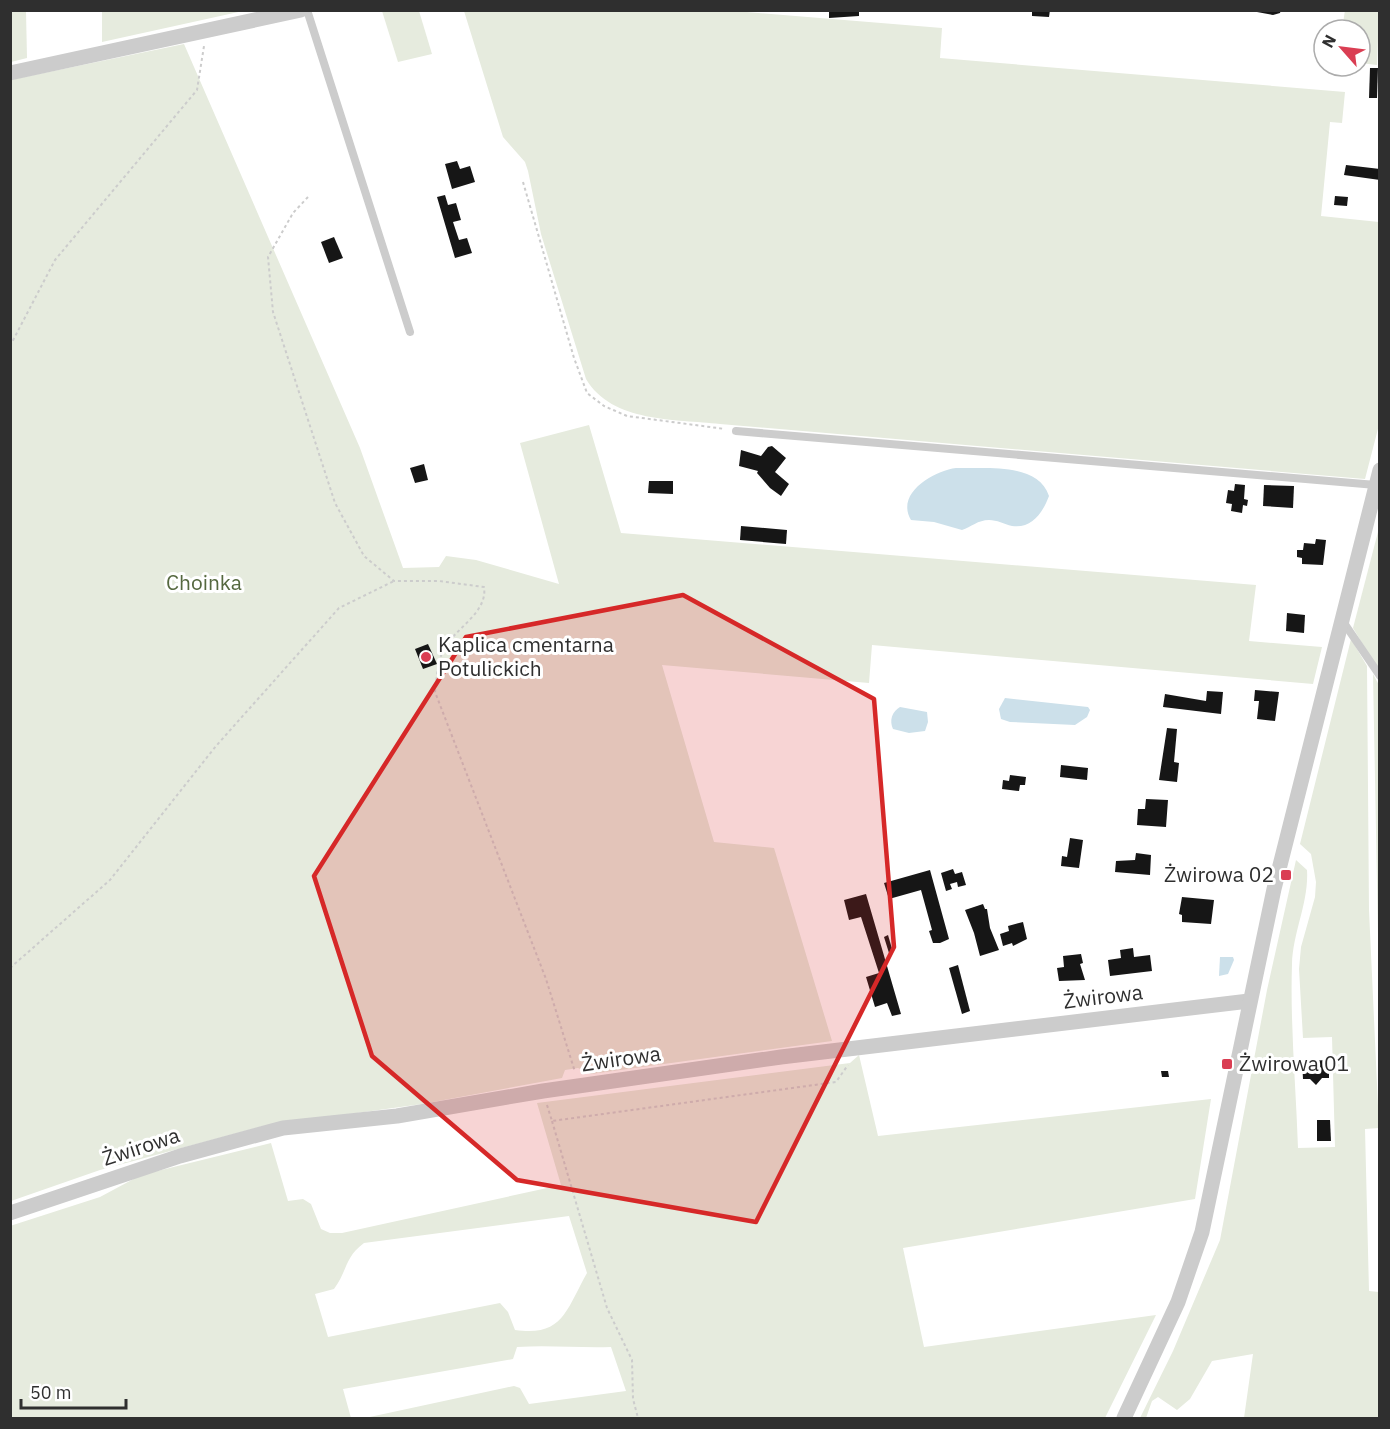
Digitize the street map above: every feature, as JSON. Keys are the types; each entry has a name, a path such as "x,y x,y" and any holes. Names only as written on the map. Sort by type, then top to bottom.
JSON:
{"street":[{"path":"10,73 300,10"},
{"path":"1124,1419 1178,1302 1202,1232 1249,1000 1378,478"},
{"name":"Żwirowa","path":"10,1213 180,1156 282,1128 397,1116 543,1091 860,1047 1249,1000"}],"lane":[{"path":"307,10 410,332"},
{"path":"736,431 1378,478"},
{"path":"1342,619 1380,676"}],"path":[{"path":"10,346 55,260 198,90 206,31"},
{"path":"523,182 574,358 587,393 604,406 627,416 736,431"},
{"path":"308,196 293,213 268,257 273,312 334,503 364,556 394,581"},
{"path":"10,968 110,880 216,746 339,608 394,581 439,581 484,587 485,594 476,611 465,627 444,648 438,668 435,692 546,979 580,1086"},
{"path":"552,1121 837,1082 860,1047"},
{"path":"543,1091 607,1308 632,1360 633,1399 638,1419"}],"highlighted area":[{"path":"683,595 874,699 894,947 756,1222 517,1180 372,1056 314,876 466,637"}],"green space":[{"path":"102,10 243,10 243,11 102,42"},
{"path":"1345,10 1379,11 1377,65 1372,64 1372,18 1344,18"},
{"path":"10,11 26,11 27,58 11,62"},
{"path":"382,11 419,11 432,54 398,62"},
{"path":"464,11 735,11 942,28 940,58 1345,92 1342,123 1330,122 1321,216 1379,222 1380,421 1365,479 665,419 628,411 612,404 597,393 586,379 541,234 525,162 503,137"},
{"name":"Choinka","path":"184,44 360,448 403,568 439,567 446,556 476,560 559,584 520,443 589,425 621,533 1256,585 1249,641 1322,647 1313,684 872,645 869,683 662,665 714,842 774,848 832,1041 591,1074 578,1068 565,1070 562,1078 422,1104 263,1126 100,1170 11,1201 10,80"},
{"path":"1379,528 1379,671 1353,628"},
{"path":"1351,639 1367,666 1369,910 1379,1128 1365,1129 1369,1291 1379,1292 1379,1418 1244,1418 1253,1354 1212,1361 1190,1399 1177,1410 1158,1397 1152,1401 1146,1418 1140,1418 1173,1351 1220,1240 1267,990 1296,860 1307,870 1306,894 1292,964 1292,1033 1298,1148 1335,1147 1332,1037 1303,1038 1299,969 1301,947 1315,897 1316,882 1311,854 1300,844"},
{"path":"1373,674 1379,685 1379,988"},
{"path":"859,1055 878,1136 1211,1099 1195,1199 903,1248 924,1347 1156,1315 1105,1418 365,1418 514,1386 520,1388 529,1404 626,1391 611,1347 541,1346 517,1347 513,1359 343,1389 351,1418 11,1418 10,1226 100,1197 141,1175 271,1143 288,1201 303,1199 311,1204 321,1229 330,1233 342,1233 561,1185 537,1103 850,1063","holes":["569,1216 587,1273 561,1318 544,1329 531,1331 515,1330 508,1312 500,1303 328,1337 315,1294 334,1289 349,1259 364,1243"]}],"water":[{"path":"956,468 995,468 1022,472 1034,477 1043,485 1049,496 1044,508 1036,518 1025,525 1012,526 998,521 985,520 962,530 934,522 911,520 907,510 912,492 937,474"},
{"path":"1005,698 1088,707 1090,710 1087,717 1075,725 1010,722 1001,719 999,709"},
{"path":"900,707 927,712 928,722 925,731 909,733 893,729 892,716"},
{"path":"1220,957 1233,957 1234,960 1228,974 1219,976"}],"building":[{"path":"829,10 859,10 859,16 829,18"},
{"path":"1032,10 1050,10 1049,17 1032,16"},
{"path":"1246,10 1281,10 1280,13 1273,15"},
{"path":"1372,68 1378,68 1377,98 1369,98"},
{"path":"457,161 460,169 470,166 475,182 452,189 445,164"},
{"path":"1346,165 1380,169 1380,180 1344,175"},
{"path":"445,195 448,205 456,203 461,220 453,222 459,240 467,238 472,253 455,258 437,197"},
{"path":"1335,196 1348,197 1347,206 1334,205"},
{"path":"334,237 343,258 329,263 321,242"},
{"path":"772,446 786,458 775,472 789,484 781,496 770,488 757,473 758,471 739,466 741,450 761,456 768,447"},
{"path":"424,464 428,480 415,483 410,468"},
{"path":"649,481 673,481 673,494 648,493"},
{"path":"1235,484 1245,485 1244,499 1248,500 1247,506 1243,505 1242,513 1231,511 1232,504 1226,503 1228,490 1234,491"},
{"path":"1264,485 1294,486 1293,508 1263,506"},
{"path":"741,526 787,530 786,544 740,540"},
{"path":"1316,539 1326,540 1323,565 1302,564 1302,558 1297,557 1297,550 1303,550 1304,543 1315,544"},
{"path":"1287,613 1305,615 1304,633 1286,631"},
{"name":"Kaplica cmentarna Potulickich","path":"428,644 437,664 423,669 415,649"},
{"path":"1255,690 1279,692 1275,721 1257,719 1259,701 1254,701"},
{"path":"1207,691 1223,692 1221,714 1163,707 1165,694 1206,701"},
{"path":"1167,728 1177,729 1174,762 1179,763 1177,782 1159,780"},
{"path":"1061,765 1088,768 1087,780 1060,777"},
{"path":"1010,775 1026,777 1025,785 1020,785 1019,791 1002,789 1003,780 1009,781"},
{"path":"1146,799 1168,800 1166,827 1137,825 1138,809 1145,809"},
{"path":"1070,838 1083,840 1079,868 1061,866 1062,856 1067,857"},
{"path":"1136,853 1151,855 1150,875 1115,872 1116,861 1135,860"},
{"path":"953,869 955,874 962,872 966,885 958,887 957,882 950,884 952,889 946,891 941,873"},
{"path":"930,870 949,939 940,943 933,943 929,931 932,930 921,890 889,899 884,883"},
{"path":"866,894 901,1014 892,1016 887,1003 875,1007 866,977 879,973 861,917 849,920 844,900"},
{"path":"1182,897 1214,900 1211,924 1182,922 1182,915 1179,914"},
{"path":"983,904 987,909 990,928 999,950 980,956 965,910"},
{"path":"1023,922 1027,939 1013,946 1012,943 1003,946 1000,934 1009,931 1008,926"},
{"path":"888,935 893,952 889,953 884,937"},
{"path":"1133,948 1134,957 1150,955 1152,971 1110,976 1108,960 1121,958 1120,950"},
{"path":"1081,954 1083,963 1080,964 1085,980 1059,981 1057,968 1064,967 1063,956"},
{"path":"958,965 970,1011 962,1014 949,968"},
{"path":"1329,1060 1329,1078 1322,1078 1316,1085 1310,1079 1303,1079 1302,1061"},
{"path":"1161,1071 1168,1071 1169,1077 1162,1077"},
{"path":"1317,1120 1330,1120 1331,1141 1317,1141"}],"place":[{"name":"Kaplica cmentarna Potulickich","path":"426,657"},
{"name":"Żwirowa 02","path":"1286,875"},
{"name":"Żwirowa 01","path":"1227,1064"}]}
